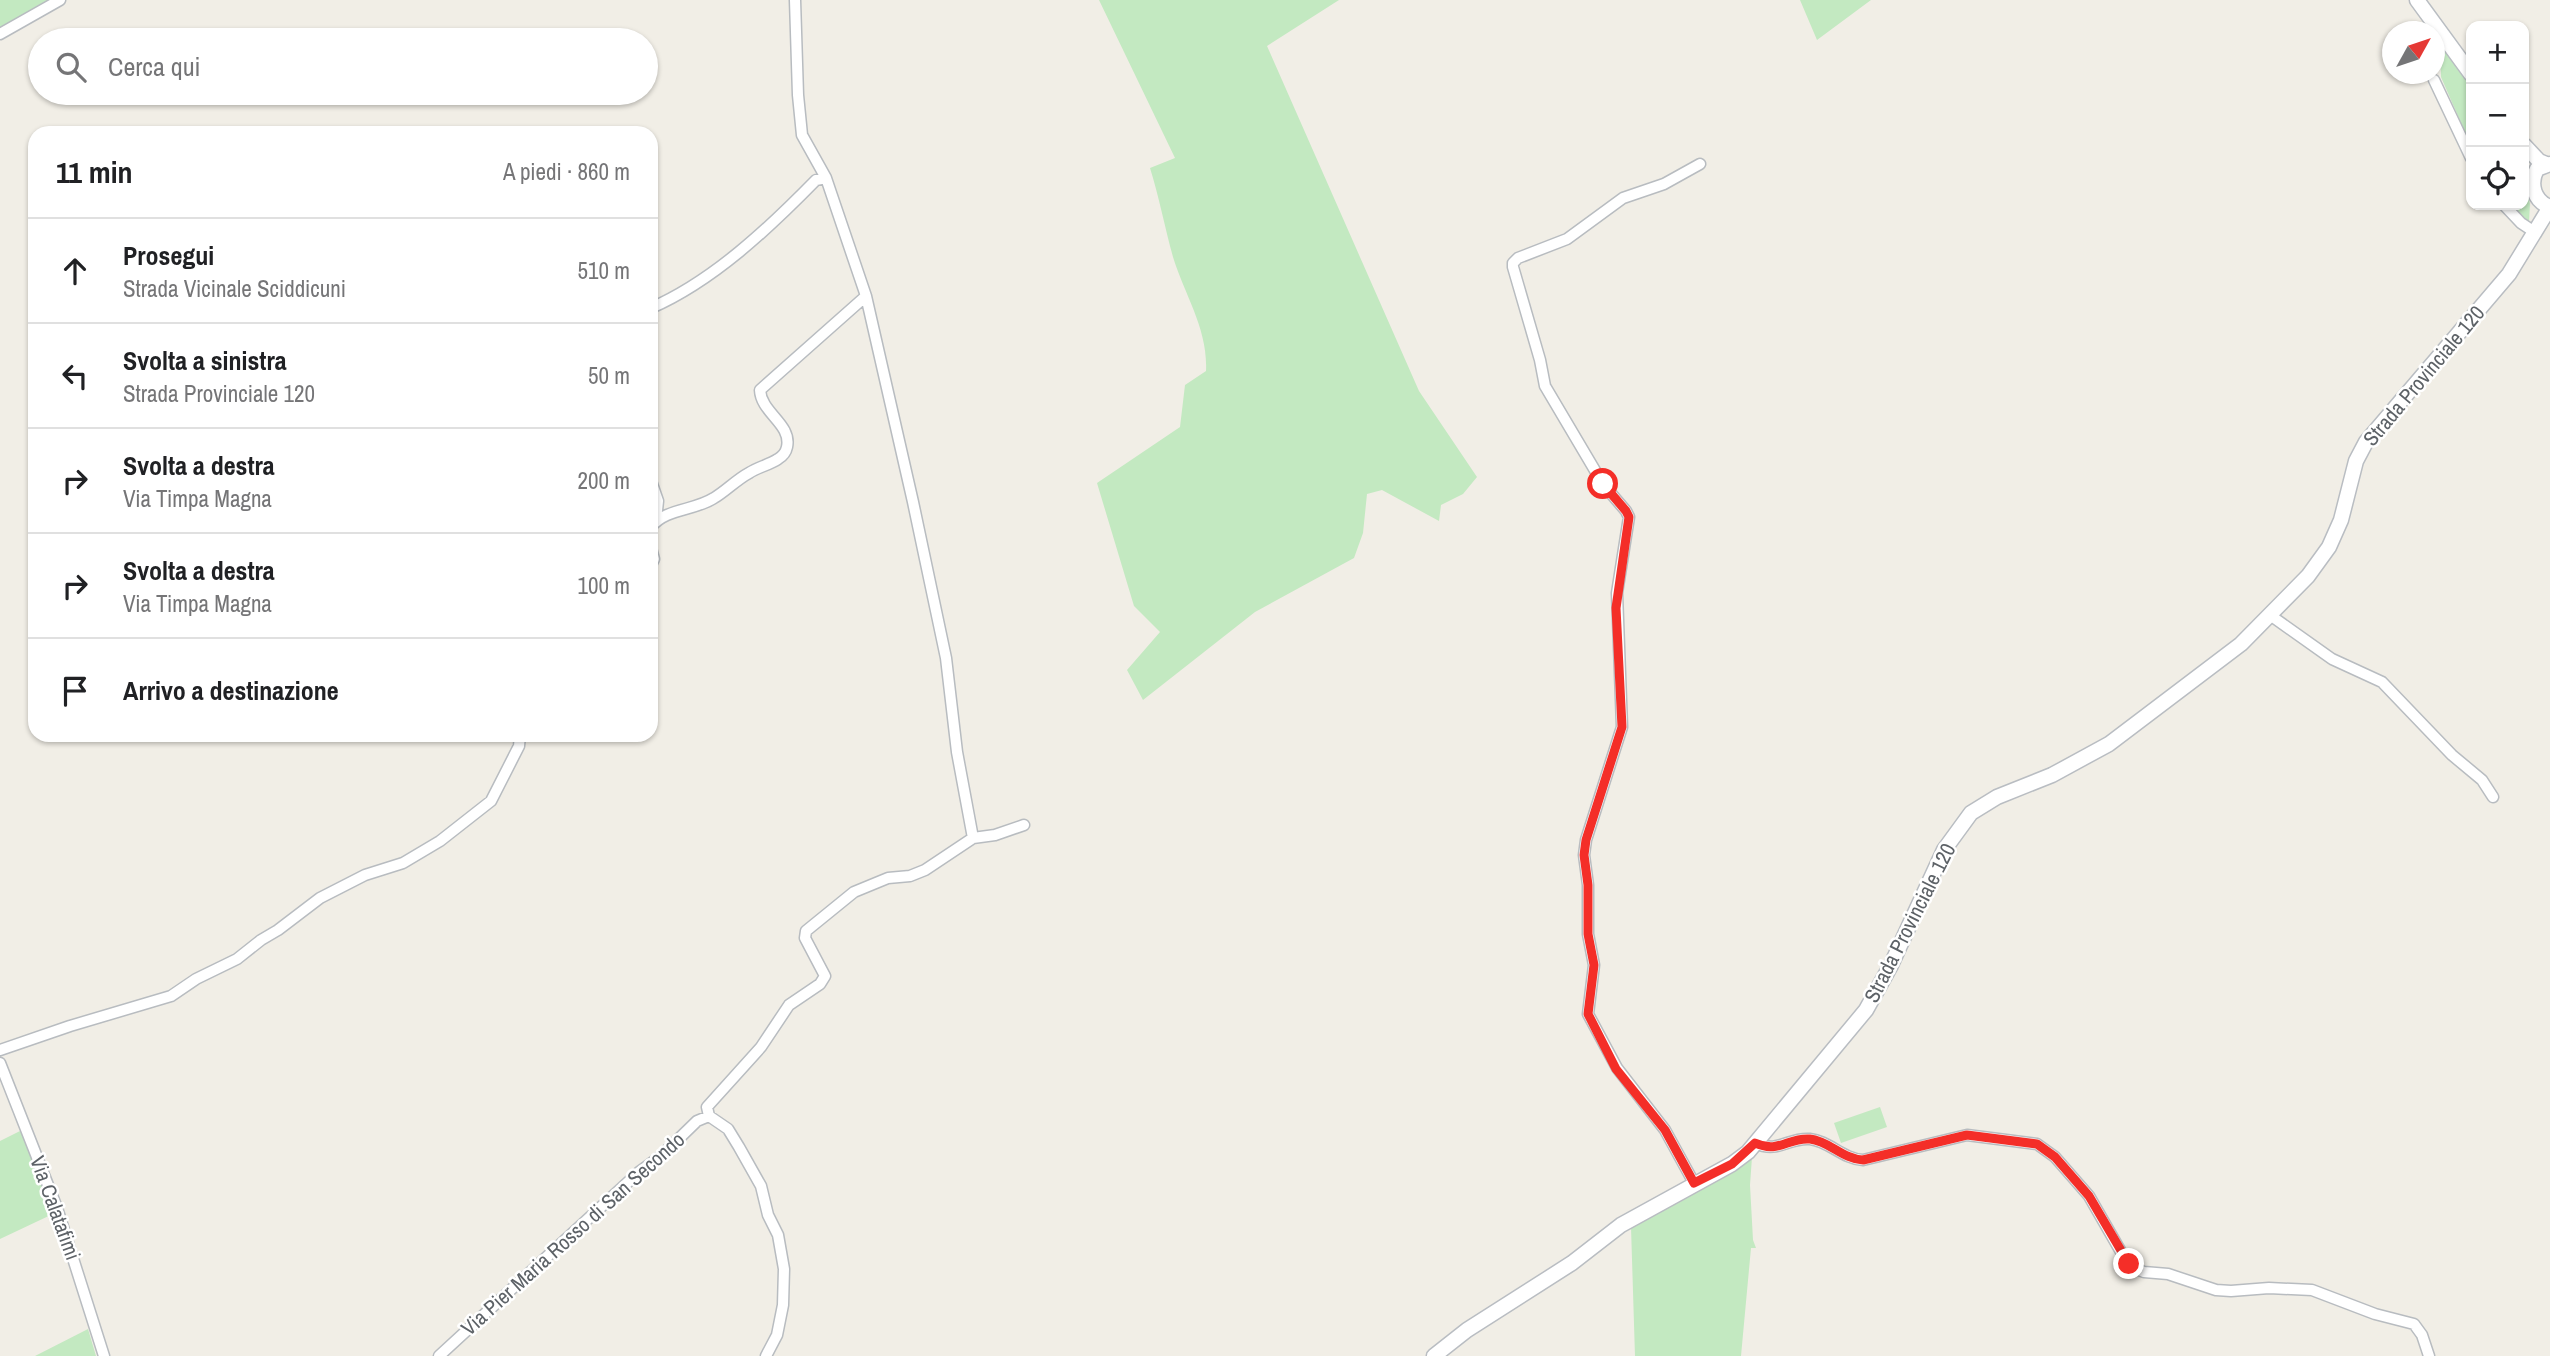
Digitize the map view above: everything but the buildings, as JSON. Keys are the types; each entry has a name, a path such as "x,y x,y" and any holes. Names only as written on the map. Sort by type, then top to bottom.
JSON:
{"street":[{"path":"0,34 60,0"},
{"path":"795,0 802,135 826,178 866,296 946,658 957,752 973,838"},
{"path":"2417,0 2466,67"},
{"path":"2436,84 2466,147"},
{"path":"2526,147 2539,161 2548,164"},
{"path":"1694,1183 1665,1130 1616,1069 1588,1014 1594,965 1588,934 1588,885 1584,855 1586,840 1622,727 1616,608 1629,517 1603,484 1545,386 1541,360 1513,263 1518,258 1573,236 1623,198 1664,184 1700,164"},
{"path":"2534,235 2534,175 2537,169 2548,164"},
{"path":"2529,177 2540,202 2550,207"},
{"path":"658,305 703,278 769,227 816,180 826,178"},
{"name":"Strada Provinciale 120","path":"1434,1356 1467,1331 1572,1263 1621,1225 1732,1164 1755,1143 1866,1010 1891,965 1944,850 1971,813 1997,797 2052,775 2128,732 2225,657 2308,576 2329,547 2341,520 2356,461 2366,442 2509,274 2550,207"},
{"path":"2509,210 2534,235"},
{"path":"658,522 713,499 736,481 784,454 788,445 786,435 763,406 760,390 866,296"},
{"path":"2270,615 2332,659 2382,682 2452,755 2486,784 2493,797"},
{"path":"0,1050 171,996 196,979 237,959 320,898 365,875 412,858 440,841 491,802 519,742"},
{"path":"766,1356 777,1335 783,1305 785,1269 778,1236 768,1215 761,1186 728,1129 709,1115 707,1107 761,1047 789,1005 820,984 825,976 805,938 806,931 854,892 888,878 910,876 925,870 973,838 995,835 1024,825"},
{"name":"Via Calatafimi","path":"0,1063 57,1208 104,1356"},
{"name":"Via Pier Maria Rosso di San Secondo","path":"439,1356 639,1172 661,1156 697,1121 709,1115"},
{"path":"1755,1143 1767,1149 1801,1139 1813,1139 1846,1156 1863,1160 1967,1135 2037,1144 2055,1157 2089,1196 2124,1257 2136,1269 2168,1274 2216,1290 2312,1290 2375,1314 2414,1324 2422,1335 2429,1356"}],"green space":[{"path":"0,0 49,0 0,28"},
{"path":"1099,0 1339,0 1267,46 1419,391 1477,477 1463,494 1441,505 1439,521 1382,490 1367,494 1363,533 1354,558 1255,612 1143,700 1127,670 1160,632 1134,606 1097,483 1180,427 1185,385 1206,371 1206,356 1200,327 1173,257 1150,168 1175,158"},
{"path":"1800,0 1871,0 1817,40"},
{"path":"2445,48 2466,78 2466,134 2444,84"},
{"path":"2529,199 2530,204 2529,222 2516,210 2529,210"},
{"path":"1880,1107 1887,1127 1841,1143 1834,1123"},
{"path":"22,1130 55,1213 0,1239 0,1141"},
{"path":"1752,1157 1750,1185 1753,1240 1756,1248 1751,1248 1741,1356 1635,1356 1631,1227 1738,1169"},
{"path":"88,1329 96,1356 35,1356"}],"route":[{"path":"1603,484 1629,517 1616,608 1622,727 1586,840 1584,855 1588,885 1588,934 1594,965 1588,1014 1616,1069 1657,1117 1694,1183 1732,1164 1755,1143 1767,1149 1801,1139 1813,1139 1846,1156 1863,1160 1967,1135 2037,1144 2055,1157 2089,1196 2129,1264"}]}
